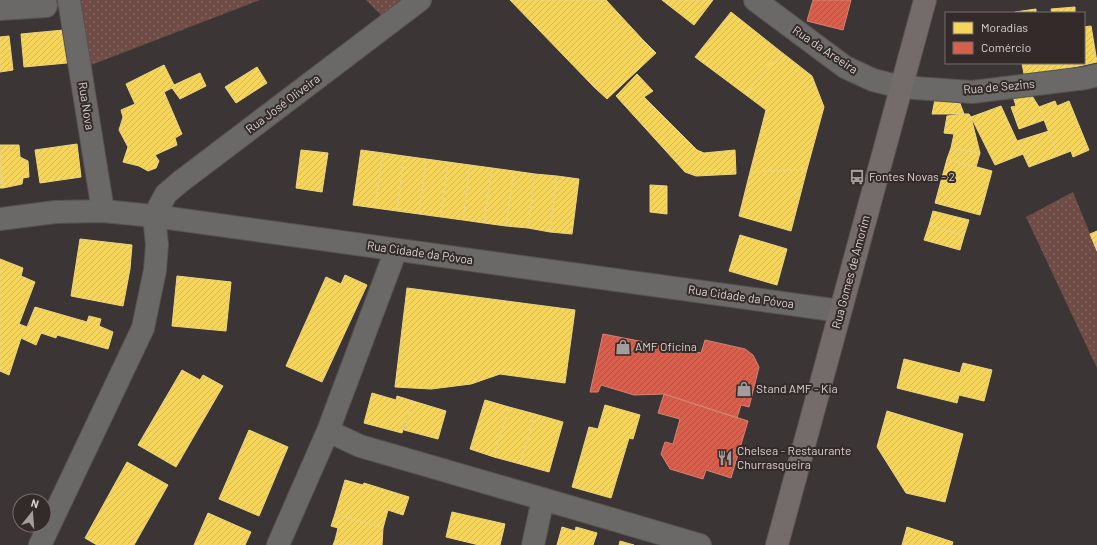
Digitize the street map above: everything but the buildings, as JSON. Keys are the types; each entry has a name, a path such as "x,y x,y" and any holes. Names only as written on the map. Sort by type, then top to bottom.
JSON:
{"main road":[{"name":"Rua Gomes de Amorim","path":"777,545 925,0"}],"street":[{"path":"0,9 46,6 45,0"},
{"name":"Rua Nova","path":"69,0 103,211"},
{"name":"Rua José Oliveira","path":"154,216 166,194 180,182 420,0"},
{"name":"Rua da Areeira","path":"755,0 845,66 873,80 901,87"},
{"name":"Rua de Sezins","path":"901,87 972,92 1086,78 1097,75"},
{"name":"Rua Cidade da Póvoa","path":"0,219 55,212 103,211 154,216 840,310"},
{"path":"40,545 143,328 155,270 157,245 154,216"},
{"path":"278,545 328,431 396,250"},
{"path":"328,431 360,446 700,545"},
{"path":"533,545 543,499"}],"shaded area":[{"path":"77,0 260,0 91,65"},
{"path":"366,0 405,0 382,16"},
{"path":"1073,192 1097,251 1097,368 1026,217"}],"place":[{"name":"Fontes Novas - 2","path":"857,177"},
{"name":"AMF Oficina","path":"623,347"},
{"name":"Stand AMF - Kia","path":"744,389"},
{"name":"Chelsea - Restaurante Churrasqueira","path":"725,458"}]}
